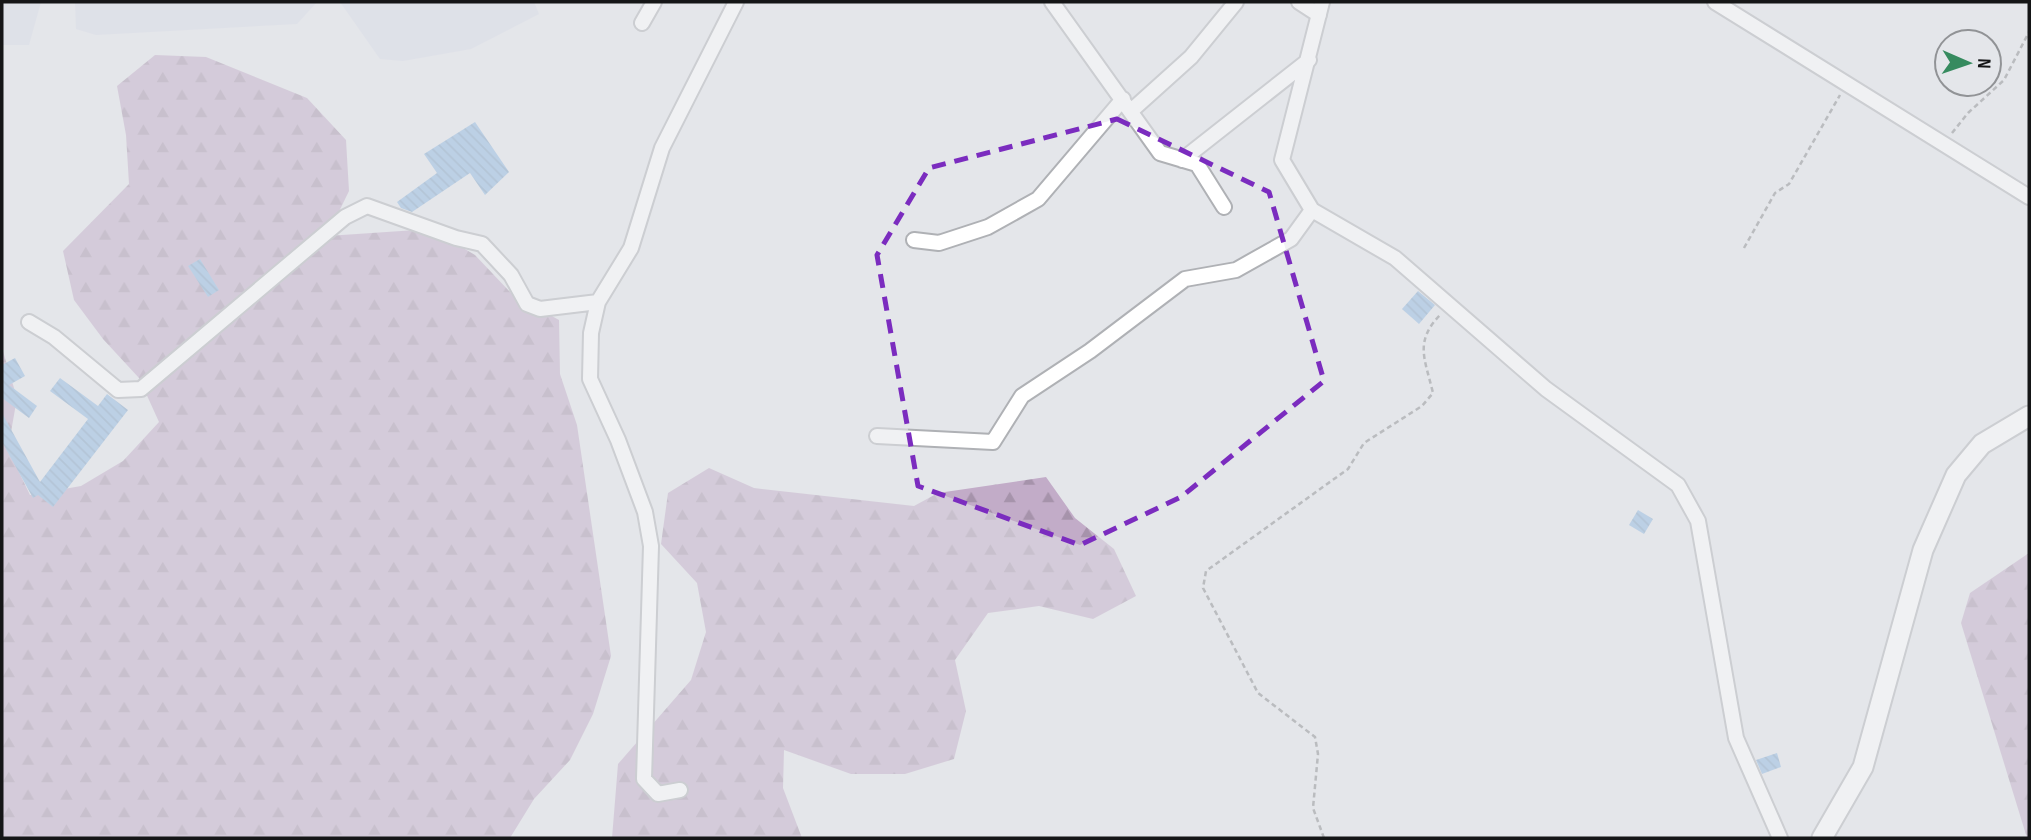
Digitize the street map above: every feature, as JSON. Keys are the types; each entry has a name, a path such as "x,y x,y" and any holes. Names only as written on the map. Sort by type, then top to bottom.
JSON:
{"street":[{"path":"642,23 654,2"},
{"path":"680,790 658,794 644,779 652,546 645,512 618,440 590,379 591,332 598,302 631,248 662,148 736,2"},
{"path":"1052,2 1160,153 1197,164 1224,207"},
{"path":"914,240 939,243 988,227 1038,199 1127,105 1191,57 1236,2"},
{"path":"1299,2 1320,8 1282,160 1312,210 1395,258 1546,389 1678,485 1698,522 1736,737 1780,838"},
{"path":"1714,2 2029,197"},
{"path":"1182,160 1309,60"},
{"path":"29,322 54,337 118,390 141,389 345,217 366,206 456,238 482,244 511,275 527,304 540,309 598,302"},
{"path":"877,436 993,442 1022,396 1090,351 1185,279 1236,270 1291,239 1312,210"},
{"path":"1822,838 1863,767 1923,550 1956,475 1982,444 2029,415"}],"path":[{"path":"1944,144 1968,113 2004,80 2029,32"},
{"path":"1744,248 1775,193 1789,184 1846,83"},
{"path":"1324,838 1313,808 1318,754 1315,737 1258,693 1203,587 1206,571 1348,470 1364,443 1422,406 1433,393 1423,349 1423,335 1450,306"}],"highlighted area":[{"path":"1117,119 1269,192 1324,381 1181,497 1080,545 918,486 877,255 929,168"}],"shaded area":[{"path":"2,2 41,2 29,45 2,45"},
{"path":"75,2 317,2 297,24 96,35 76,29"},
{"path":"340,2 534,2 539,14 471,49 403,61 380,59"}],"green space":[{"path":"155,55 206,57 307,98 346,140 349,191 327,236 431,229 475,255 512,294 559,320 560,374 577,425 611,656 593,714 570,760 534,799 510,838 2,838 2,348 17,398 8,449 30,495 81,486 123,461 159,422 139,378 103,339 74,300 63,251 129,184 126,135 117,86"},
{"path":"709,468 754,488 914,506 938,493 1046,477 1075,518 1114,549 1136,596 1093,619 1039,606 988,613 955,660 966,711 954,759 905,774 851,774 784,750 783,788 802,838 612,838 618,764 691,680 706,632 697,583 661,544 668,493"},
{"path":"2029,553 2027,838 1961,623 1970,593"}],"building":[{"path":"475,122 509,172 485,195 470,173 412,212 401,208 397,202 437,173 424,154"},
{"path":"200,259 219,290 208,297 188,266"},
{"path":"1418,291 1435,305 1419,324 1402,309"},
{"path":"15,358 25,376 9,385 37,406 29,418 2,398 2,365"},
{"path":"60,378 98,406 107,394 128,410 53,507 38,495 33,498 2,442 2,413 40,482 88,419 50,391"},
{"path":"1638,510 1653,519 1644,534 1629,525"},
{"path":"1777,753 1781,767 1762,774 1756,760"}]}
